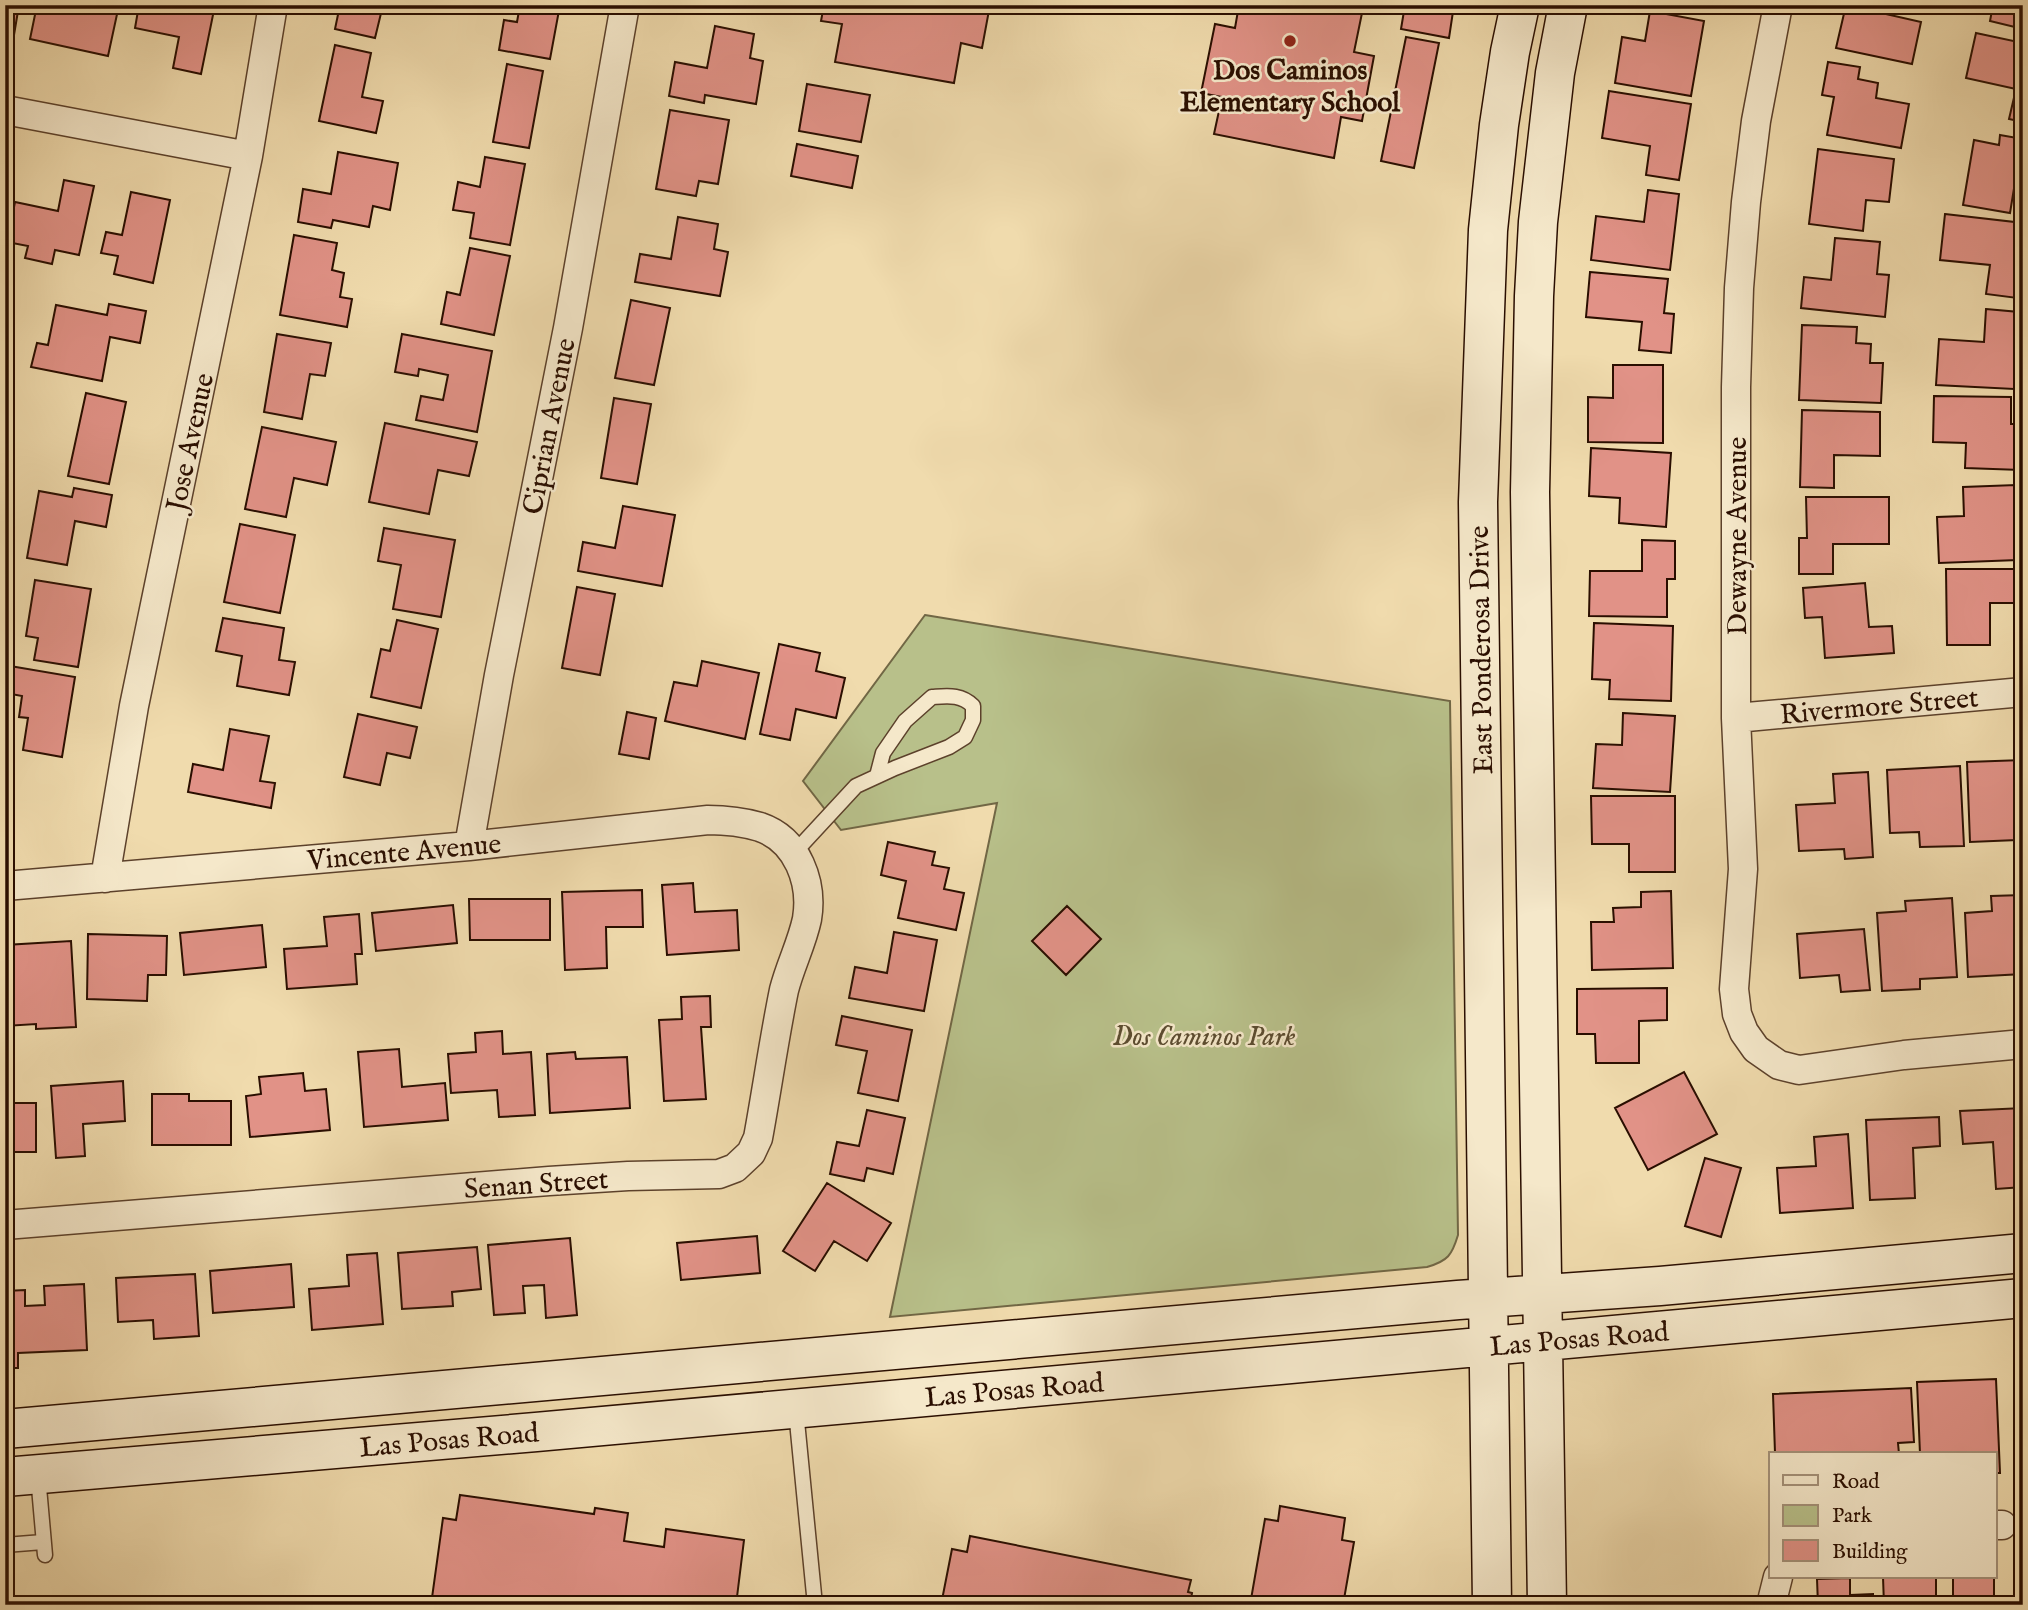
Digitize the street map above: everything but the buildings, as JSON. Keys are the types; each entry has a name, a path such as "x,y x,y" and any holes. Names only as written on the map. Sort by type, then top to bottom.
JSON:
{"main road":[{"name":"East Ponderosa Drive","path":"1492,1605 1478,502 1489,230 1510,52 1520,5"},
{"name":"East Ponderosa Drive","path":"1547,1605 1530,492 1538,222 1555,73 1568,5"},
{"name":"Las Posas Road","path":"5,1429 1489,1297 1660,1286 2023,1253"},
{"name":"Las Posas Road","path":"21,1475 2023,1298"},
{"path":"796,1408 797,1390 803,1380 1037,1358 1082,1333"},
{"path":"21,1475 60,1444 284,1423 298,1416 312,1402"}],"street":[{"name":"Jose Avenue","path":"105,878 137,693 248,156 274,5"},
{"name":"Ciprian Avenue","path":"469,846 499,675 568,328 625,5"},
{"name":"Dewayne Avenue","path":"1778,5 1756,121 1739,288 1736,387 1736,718 1743,869 1734,989 1737,1014 1744,1032 1756,1049 1779,1065 1799,1070 1904,1055 2023,1044"},
{"path":"5,110 248,156"},
{"name":"Rivermore Street","path":"1736,718 2023,692"},
{"name":"Vincente Avenue","path":"5,886 469,846 708,820 732,821 762,828 776,836 794,853"},
{"name":"Senan Street","path":"5,1225 549,1181 719,1174 735,1168 751,1153 758,1138 785,988 806,922 809,898 805,874 794,853"},
{"path":"1773,1605 1779,1578"}],"lane":[{"path":"794,853 856,786 949,747 965,737 973,720 973,706 966,699 955,696 932,696 905,721 883,753 877,776"},
{"path":"796,1408 815,1605"},
{"path":"5,1545 44,1549 21,1475"}],"green space":[{"name":"Dos Caminos Park","path":"925,615 1450,701 1458,1235 1454,1248 1444,1260 1427,1267 890,1317 997,803 841,830 803,781"}],"place":[{"name":"Dos Caminos Elementary School","path":"1290,41"}]}
